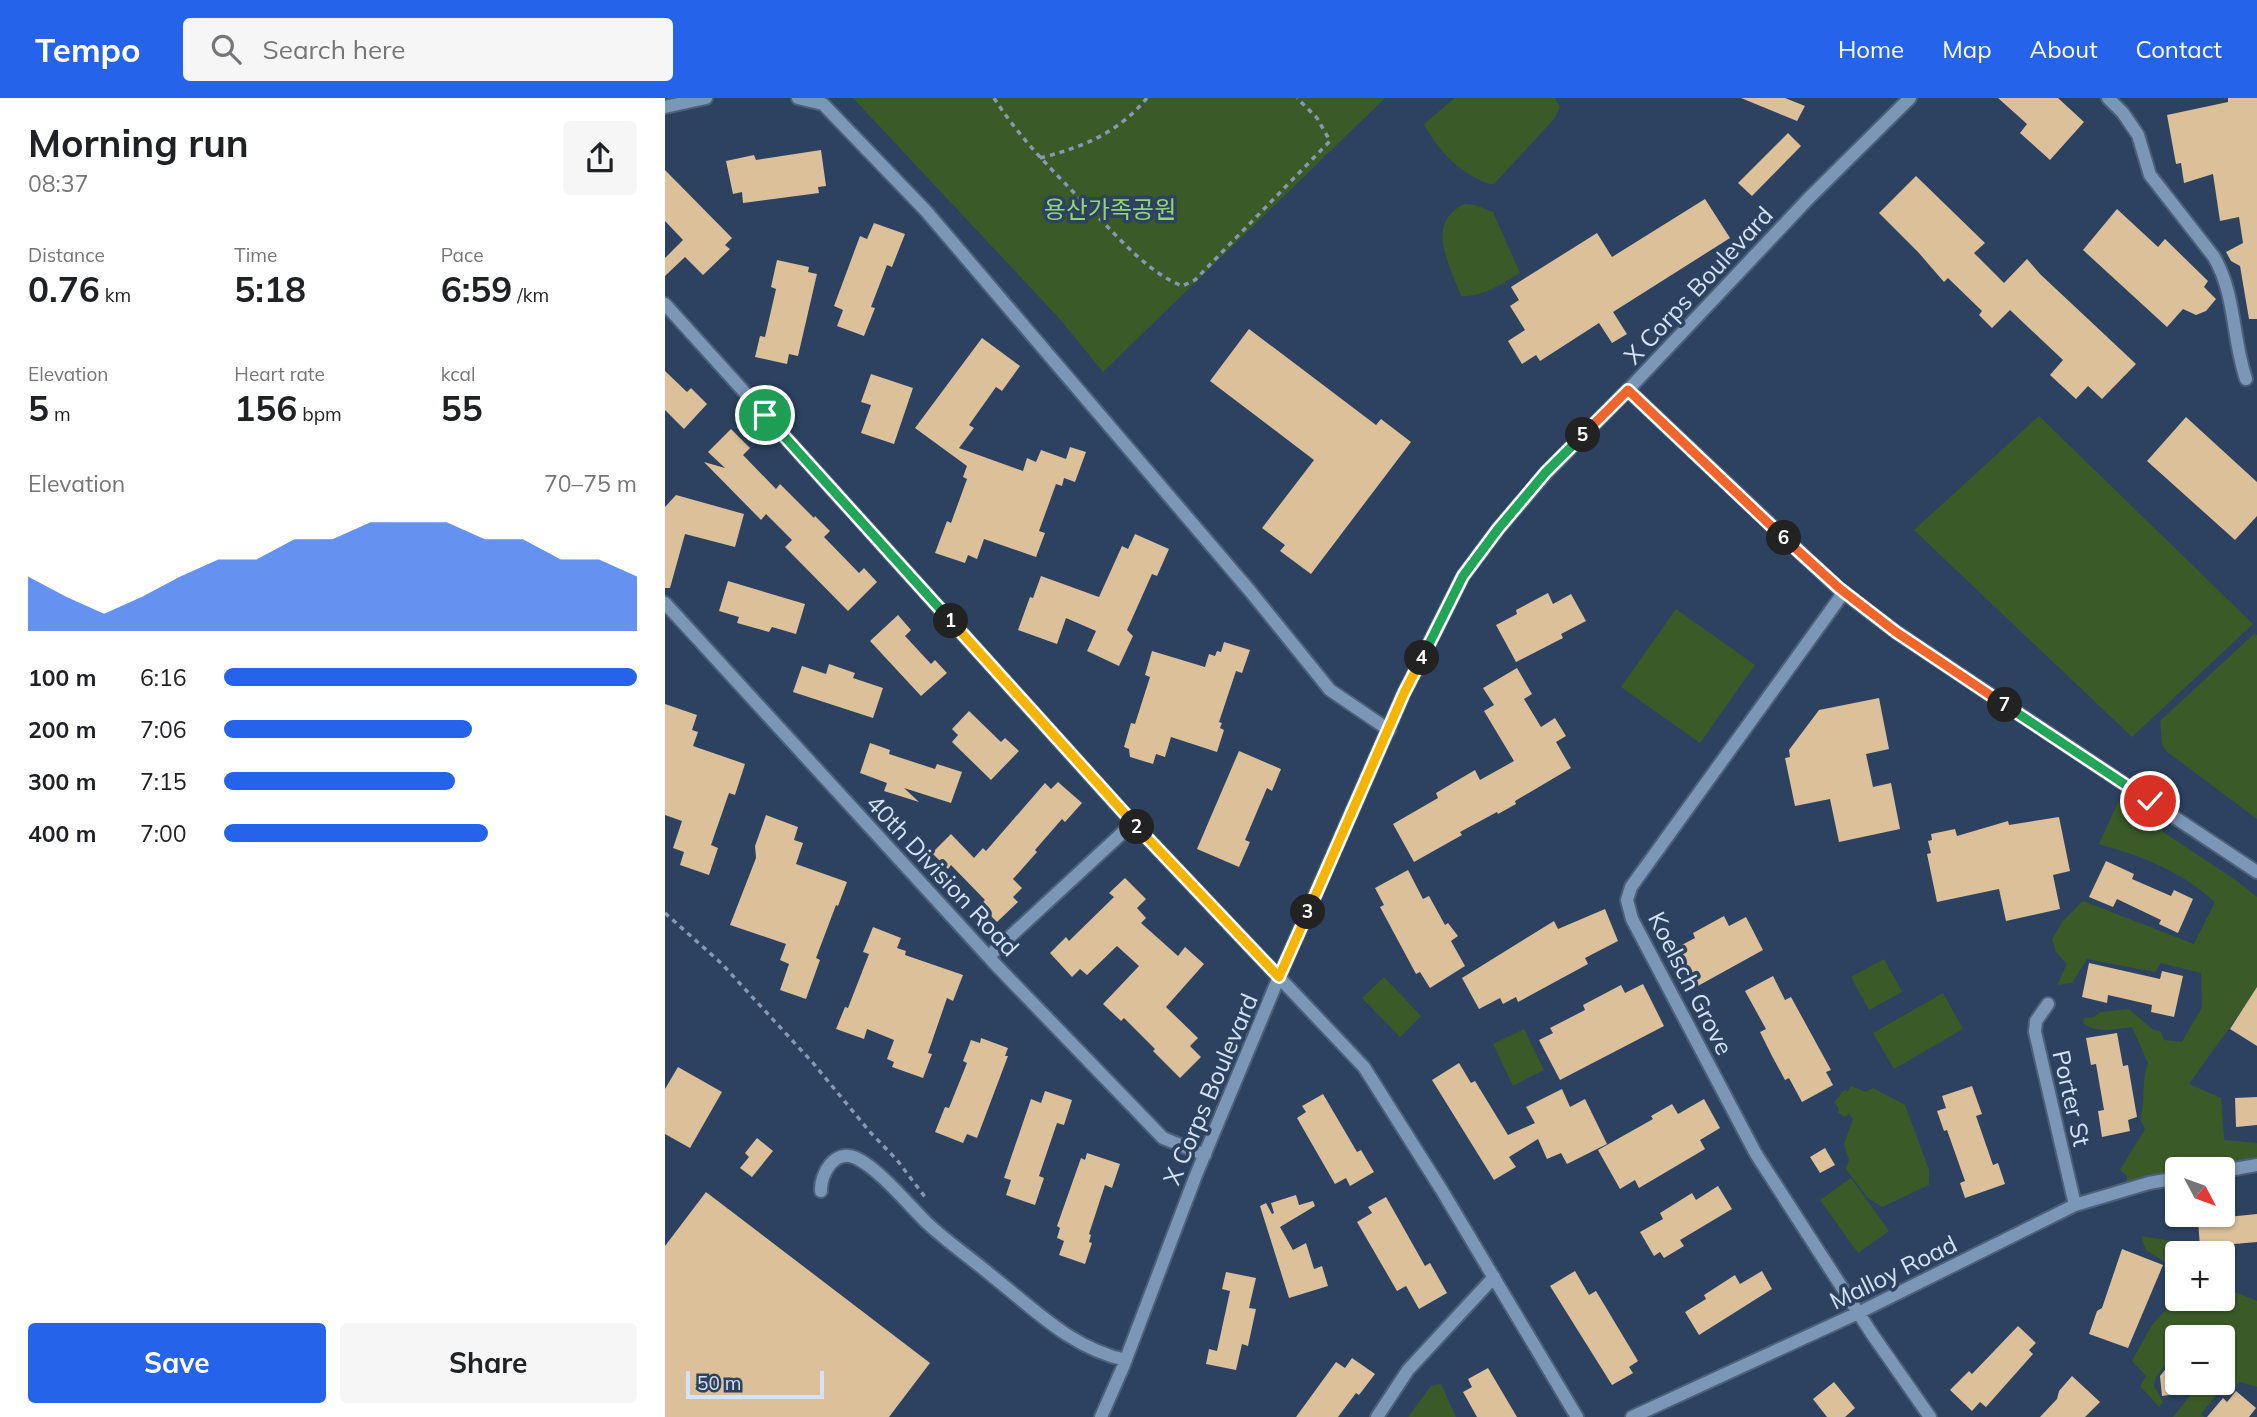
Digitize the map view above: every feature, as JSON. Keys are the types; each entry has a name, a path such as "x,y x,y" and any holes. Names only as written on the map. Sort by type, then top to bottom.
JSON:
{"street":[{"path":"665,107 706,98"},
{"path":"798,98 823,104 926,211 1250,591 1330,690 1388,730"},
{"name":"X Corps Boulevard","path":"1101,1417 1279,977 1404,693 1463,576 1546,472 1628,390 1809,198 1910,98"},
{"path":"2108,98 2134,128 2150,175 2223,272 2231,295 2236,337 2246,379"},
{"path":"665,304 1133,823 1364,1068 1577,1417"},
{"path":"1628,390 1844,592 1896,632 2257,872"},
{"name":"Koelsch Grove","path":"1844,592 1631,887 1627,900 1632,919 1756,1154 1858,1313 1930,1417"},
{"name":"40th Division Road","path":"665,603 989,956 1163,1138 1205,1155"},
{"path":"989,956 1133,823"},
{"name":"Porter St","path":"2048,1004 2036,1021 2035,1032 2075,1205"},
{"path":"821,1191 821,1181 833,1162 841,1156 853,1156 868,1165 931,1227 1049,1323 1094,1352 1126,1360"},
{"path":"2235,1169 2257,1165"},
{"name":"Malloy Road","path":"1632,1417 1858,1313 2075,1205 2165,1180"},
{"path":"1377,1417 1408,1370 1494,1277"}],"path":[{"path":"994,98 1040,158 1143,262 1164,278 1182,286 1195,280 1330,141 1317,118 1297,98"},
{"path":"1040,158 1067,151 1105,135 1132,116 1147,98"},
{"path":"665,912 720,964 813,1063 897,1160 927,1200"}],"green space":[{"name":"용산가족공원","path":"853,98 1385,98 1103,372 1058,317"},
{"path":"1455,98 1555,98 1560,107 1554,119 1494,184 1489,184 1468,174 1451,160 1436,144 1424,124"},
{"path":"1464,204 1493,212 1520,273 1485,292 1469,296 1461,296 1443,246 1445,222 1452,212"},
{"path":"2039,416 2253,624 2132,737 1914,530"},
{"path":"1676,609 1755,665 1700,743 1621,687"},
{"path":"2254,634 2257,635 2257,819 2166,751 2162,744 2160,721"},
{"path":"2118,802 2257,897 2257,989 2189,1084 2221,1098 2224,1140 2257,1143 2257,1157 2235,1161 2235,1157 2165,1157 2165,1174 2127,1182 2127,1176 2120,1170 2145,1129 2140,1119 2148,1063 2132,1027 2094,1029 2083,1023 2084,1018 2094,1017 2100,1012 2129,1009 2152,1029 2161,1032 2164,1040 2182,1042 2202,1007 2201,973 2161,963 2155,972 2087,959 2072,983 2057,985 2067,964 2056,952 2052,939 2063,921 2083,901 2194,944 2215,902 2188,881 2160,866 2099,844"},
{"path":"1884,959 1902,992 1869,1010 1851,977"},
{"path":"1384,977 1421,1016 1400,1037 1362,998"},
{"path":"1943,993 1963,1029 1894,1069 1873,1033"},
{"path":"1524,1029 1544,1070 1513,1086 1493,1044"},
{"path":"1851,1086 1866,1092 1873,1088 1905,1105 1929,1170 1929,1185 1882,1207 1868,1198 1846,1169 1849,1160 1844,1144 1853,1119 1849,1114 1845,1117 1838,1113 1839,1109 1834,1102"},
{"path":"1851,1178 1889,1231 1858,1253 1820,1200"},
{"path":"2141,1236 2172,1241 2165,1241 2165,1262 2146,1250"},
{"path":"2235,1292 2257,1301 2257,1387 2240,1382 2235,1387 2235,1325 2165,1325 2165,1365 2156,1377 2154,1386 2163,1402 2159,1407 2140,1386 2146,1376 2132,1361 2152,1325 2165,1310 2235,1311"},
{"path":"1441,1384 1456,1417 1408,1417 1431,1386"},
{"path":"2190,1395 2216,1395 2201,1414 2204,1417 2173,1417"}],"building":[{"path":"1741,98 1785,98 1805,106 1797,121"},
{"path":"1998,98 2058,98 2084,122 2050,160 2020,133 2027,124"},
{"path":"2228,98 2257,98 2257,319 2249,319 2240,266 2231,261 2226,252 2243,243 2239,217 2220,221 2213,174 2184,183 2181,163 2176,164 2167,115 2228,102"},
{"path":"1788,133 1801,146 1752,196 1738,183"},
{"path":"821,150 826,186 818,187 819,193 743,203 742,192 733,194 726,161 754,155 756,160"},
{"path":"665,170 732,238 725,245 730,249 703,275 685,257 665,276 665,258 683,240 665,221"},
{"path":"1916,176 1985,243 1974,253 2004,283 2027,259 2136,364 2102,399 2088,386 2076,399 2050,375 2063,360 2010,310 1992,328 1979,315 1982,311 1948,278 1944,282 1879,213"},
{"path":"1705,199 1730,238 1613,312 1627,334 1612,343 1599,323 1540,361 1536,355 1522,364 1508,341 1525,330 1510,306 1519,300 1511,287 1597,233 1612,257"},
{"path":"2117,209 2158,247 2165,239 2208,281 2204,287 2216,299 2206,311 2196,315 2183,309 2167,327 2083,250"},
{"path":"874,223 905,234 892,267 887,265 871,307 875,308 864,336 837,326 843,310 834,306 860,236 867,239"},
{"path":"777,260 809,267 808,272 817,274 798,356 789,354 787,364 755,357 760,336 765,337 776,289 771,287"},
{"path":"1249,329 1376,425 1381,419 1411,442 1311,574 1280,551 1285,545 1262,528 1314,460 1210,381"},
{"path":"982,338 1020,366 1002,391 996,387 969,425 974,428 959,448 1023,471 1027,458 1036,462 1041,450 1066,459 1070,447 1086,452 1075,482 1064,478 1062,486 1056,484 1039,531 1045,533 1036,557 984,539 977,559 968,555 965,563 935,553 947,521 951,523 967,479 963,477 967,466 915,428"},
{"path":"665,371 687,392 691,388 707,404 684,429 665,410"},
{"path":"871,374 913,388 894,444 861,433 871,405 861,402"},
{"path":"2186,417 2257,482 2257,516 2235,540 2147,461"},
{"path":"731,429 750,448 743,455 776,489 780,484 830,531 824,537 859,573 864,568 877,582 848,611 785,547 792,540 766,514 761,520 704,462 725,468 708,452"},
{"path":"676,495 744,514 735,547 685,534 670,588 665,588 665,507"},
{"path":"1135,534 1169,549 1157,576 1152,574 1127,630 1133,636 1119,666 1087,651 1096,631 1066,618 1057,644 1018,630 1041,576 1099,597 1122,546 1128,549"},
{"path":"728,581 805,604 796,634 772,627 769,632 737,623 739,617 719,611"},
{"path":"1548,593 1553,604 1571,594 1586,621 1561,634 1563,638 1516,662 1496,625 1517,614 1516,610"},
{"path":"898,615 911,630 905,636 931,664 935,660 947,673 921,696 870,641"},
{"path":"1224,642 1250,650 1242,673 1236,671 1219,722 1222,723 1220,728 1224,730 1217,752 1171,737 1165,757 1156,754 1153,764 1130,757 1129,749 1124,747 1131,723 1135,724 1150,677 1145,675 1152,651 1205,667 1209,654 1215,656 1217,651 1221,652"},
{"path":"829,664 855,673 853,678 883,688 873,718 793,692 802,666 826,674"},
{"path":"1517,668 1532,694 1524,699 1541,727 1555,718 1566,736 1556,742 1571,768 1515,801 1516,804 1460,832 1462,835 1414,862 1393,824 1438,798 1436,793 1475,770 1480,780 1514,761 1484,711 1494,705 1483,688"},
{"path":"1879,698 1889,749 1866,754 1873,787 1891,783 1900,829 1839,842 1830,799 1795,806 1785,758 1790,757 1789,750 1819,710"},
{"path":"665,704 697,715 692,730 698,732 693,746 745,764 735,795 729,793 711,845 718,848 709,875 680,865 684,852 673,848 682,821 665,815"},
{"path":"969,711 1001,742 1005,738 1019,751 991,780 952,742 958,735 952,729"},
{"path":"870,743 890,750 889,754 935,769 937,764 962,772 951,803 904,788 919,802 884,791 887,783 860,773"},
{"path":"1239,751 1281,769 1272,791 1267,788 1245,840 1250,842 1239,867 1197,849"},
{"path":"1058,782 1082,803 1065,822 1062,819 1013,879 1022,888 1013,897 1018,902 997,922 980,905 985,900 951,865 948,869 932,853 951,834 974,858 983,848 986,851 1045,783 1051,789"},
{"path":"766,815 798,827 794,840 803,843 796,864 847,882 816,958 820,960 806,999 780,990 789,964 780,960 786,944 730,925 756,858 755,846"},
{"path":"2059,817 2070,871 2053,875 2060,909 2006,921 1999,889 1937,902 1927,854 1931,853 1928,841 1932,840 1931,834 1955,829 1957,836 2008,821 2009,825"},
{"path":"2106,861 2134,874 2132,879 2171,896 2174,890 2193,899 2178,933 2159,924 2161,920 2117,899 2113,907 2089,897"},
{"path":"1408,870 1423,899 1429,896 1445,925 1448,923 1458,936 1451,941 1465,966 1430,988 1420,972 1416,974 1380,907 1384,905 1375,888"},
{"path":"1125,878 1146,899 1137,908 1146,918 1141,923 1178,956 1185,947 1204,964 1166,1007 1198,1038 1190,1046 1201,1057 1180,1078 1124,1018 1121,1021 1103,1004 1139,966 1117,946 1087,975 1080,969 1072,977 1050,953 1066,937 1069,941 1114,897 1109,893"},
{"path":"1605,909 1618,941 1585,958 1588,964 1518,1002 1516,997 1503,1004 1500,998 1479,1009 1462,978 1554,921 1558,929"},
{"path":"1724,916 1729,926 1746,917 1763,950 1696,987 1676,948 1695,938 1693,933"},
{"path":"873,927 901,938 897,948 906,951 905,955 963,975 953,1001 947,998 928,1053 932,1054 923,1078 892,1067 894,1062 887,1059 894,1040 867,1029 864,1039 836,1029 845,1007 848,1008 869,954 863,952"},
{"path":"2089,963 2160,979 2162,971 2183,976 2174,1017 2151,1012 2152,1005 2108,995 2107,1003 2082,997"},
{"path":"1773,976 1785,1000 1791,997 1831,1070 1826,1072 1833,1085 1802,1102 1789,1078 1785,1080 1772,1056 1760,1032 1766,1029 1745,991"},
{"path":"1643,984 1664,1026 1560,1080 1539,1040 1553,1033 1550,1028 1585,1010 1583,1005 1621,985 1625,993"},
{"path":"2257,987 2257,1046 2230,1029"},
{"path":"2117,1033 2123,1066 2128,1065 2137,1117 2128,1120 2130,1131 2102,1137 2098,1111 2104,1110 2096,1064 2091,1065 2086,1038"},
{"path":"981,1038 1008,1048 1005,1056 1008,1056 977,1138 967,1134 963,1143 935,1132 945,1107 949,1108 967,1063 963,1061 971,1040 980,1043"},
{"path":"1459,1063 1471,1083 1475,1081 1508,1135 1535,1123 1526,1107 1562,1089 1570,1107 1585,1099 1607,1144 1567,1164 1561,1153 1547,1159 1538,1139 1509,1157 1516,1167 1494,1180 1432,1080"},
{"path":"678,1067 722,1092 690,1148 665,1134 665,1089"},
{"path":"1972,1086 1982,1114 1976,1116 1993,1165 1998,1163 2005,1184 1965,1198 1960,1183 1965,1181 1947,1130 1944,1131 1937,1111 1946,1108 1942,1096"},
{"path":"1045,1091 1072,1100 1064,1125 1057,1123 1039,1176 1044,1178 1035,1205 1006,1195 1011,1180 1004,1178 1031,1099 1041,1103"},
{"path":"1323,1094 1357,1152 1361,1150 1374,1172 1350,1186 1346,1178 1335,1184 1297,1118 1306,1112 1302,1106"},
{"path":"2257,1097 2257,1125 2236,1127 2235,1098"},
{"path":"1704,1099 1720,1128 1700,1140 1705,1149 1639,1188 1635,1180 1620,1189 1598,1150 1653,1119 1651,1116 1672,1104 1678,1114"},
{"path":"757,1138 773,1151 752,1177 740,1168 749,1157 745,1153"},
{"path":"1825,1148 1835,1165 1820,1173 1810,1157"},
{"path":"1087,1153 1120,1164 1112,1188 1105,1185 1089,1234 1089,1242 1092,1243 1085,1264 1059,1255 1064,1241 1057,1238 1060,1228 1057,1226 1081,1158 1085,1160"},
{"path":"1718,1186 1732,1209 1680,1240 1684,1246 1664,1258 1660,1252 1654,1256 1640,1232 1663,1219 1660,1213 1692,1193 1696,1200"},
{"path":"706,1192 930,1363 889,1417 665,1417 665,1246"},
{"path":"1296,1195 1299,1205 1313,1201 1315,1206 1280,1227 1293,1250 1306,1243 1314,1269 1322,1266 1328,1286 1289,1298 1260,1206 1266,1203 1272,1214 1271,1203"},
{"path":"1386,1197 1425,1266 1430,1263 1447,1293 1419,1309 1406,1286 1397,1291 1357,1222 1372,1213 1368,1207"},
{"path":"2257,1214 2257,1242 2235,1244 2235,1241 2200,1241 2199,1227 2235,1227 2235,1216"},
{"path":"2122,1249 2163,1265 2128,1348 2089,1334 2097,1311 2102,1308"},
{"path":"1575,1271 1589,1295 1596,1291 1638,1361 1629,1367 1633,1373 1612,1385 1550,1286"},
{"path":"1762,1271 1772,1289 1699,1335 1685,1312 1706,1299 1704,1295 1735,1275 1740,1284"},
{"path":"1226,1272 1256,1278 1249,1308 1256,1309 1248,1346 1242,1344 1236,1370 1206,1364 1209,1349 1217,1351 1230,1291 1222,1289"},
{"path":"2018,1326 2036,1343 2029,1350 2033,1354 1986,1407 1980,1402 1972,1411 1950,1390 1969,1371 1972,1374"},
{"path":"1352,1358 1375,1374 1359,1395 1356,1393 1338,1417 1296,1417 1336,1362 1345,1368"},
{"path":"1488,1368 1517,1417 1477,1417 1463,1392 1472,1387 1468,1379"},
{"path":"2165,1370 2165,1395 2170,1395 2162,1396 2160,1376"},
{"path":"2072,1376 2100,1402 2085,1417 2040,1417 2057,1399 2059,1391"},
{"path":"1834,1382 1855,1408 1845,1417 1827,1417 1813,1399"},
{"path":"2235,1392 2256,1408 2249,1417 2207,1417 2223,1398 2227,1402"}],"route":[{"path":"765,415 1133,823 1279,977 1404,693 1463,576 1546,472 1628,390 1844,592 1896,632 2150,801"}]}
